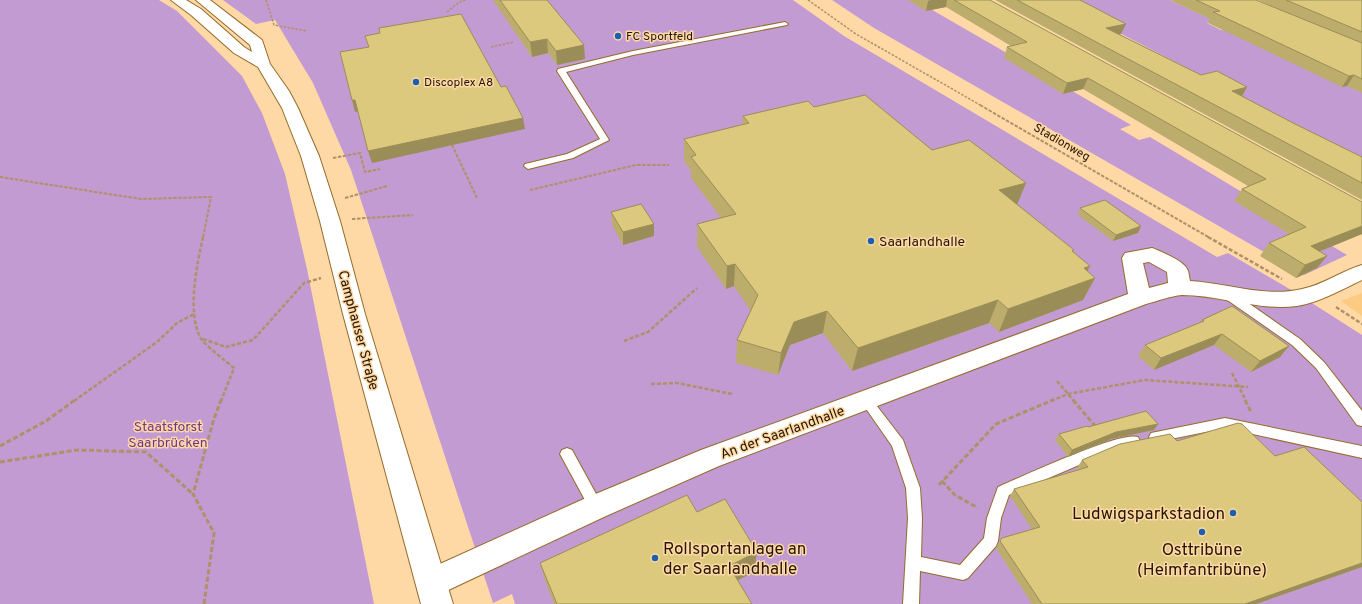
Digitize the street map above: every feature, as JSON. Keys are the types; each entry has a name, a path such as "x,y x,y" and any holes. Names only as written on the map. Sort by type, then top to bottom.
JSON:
{"main road":[{"name":"Camphauser Straße","path":"177,0 196,12 239,50 263,64"},
{"name":"Camphauser Straße","path":"202,0 257,43 263,64 281,91 290,108 312,162 328,212 356,322 434,593"},
{"path":"1140,298 1132,258 1152,255 1177,269 1180,288"},
{"name":"An der Saarlandhalle","path":"434,593 596,507 710,458 1140,298 1180,288 1222,291 1263,298 1296,298 1312,294 1362,272"}],"lane":[{"path":"528,166 570,156 605,140 561,71 634,53 785,24"},
{"path":"1222,291 1296,342 1320,365 1362,421"},
{"path":"866,400 898,444 913,488 915,518 911,604"},
{"path":"913,562 964,573 991,541 994,518 1003,491 1112,446 1225,423 1362,452"},
{"path":"566,454 596,507"}],"path":[{"path":"266,0 274,25 307,31"},
{"path":"447,12 459,2 466,0"},
{"name":"Stadionweg","path":"808,0 856,34 1362,324"},
{"path":"491,47 514,42"},
{"path":"452,145 477,198"},
{"path":"312,162 360,153 365,172 380,169"},
{"path":"530,190 636,165 669,165"},
{"path":"0,177 142,199 211,197 196,269 194,314 200,338 234,368 213,422 193,494"},
{"path":"328,212 387,186"},
{"path":"328,212 413,215"},
{"path":"200,338 226,347 253,340 304,283 343,271"},
{"path":"624,341 648,332 697,288"},
{"path":"0,446 46,421 157,342 177,322 194,314"},
{"path":"1232,373 1254,418"},
{"path":"938,485 996,424 1068,394 1145,380 1248,387"},
{"path":"1058,381 1097,428"},
{"path":"651,384 677,383 732,394"},
{"path":"0,462 77,450 146,452 193,494 214,533 204,604"},
{"path":"942,481 955,495 983,511"}],"shaded area":[{"path":"1362,293 1362,316 1341,301"}],"green space":[{"name":"Staatsforst Saarbrücken","path":"0,0 159,0 177,11 242,76 262,113 285,174 307,269 374,604 0,604"},
{"path":"223,0 793,0 844,36 1217,257 1228,253 1293,291 1362,335 1362,604 515,604 512,594 493,603 351,170 313,83 275,20 256,24"},
{"path":"832,0 915,0 1131,125 1120,129 1139,140 1150,137 1347,255 1304,275 874,28"},
{"path":"1056,0 1170,0 1215,21 1207,23 1221,30 1231,28 1362,87 1362,159"}],"building":[{"path":"500,0 547,0 584,45 556,51 547,39 530,42"},
{"path":"954,0 990,0 1362,202 1362,226 1311,246 1327,256 1305,265 1269,243 1306,227 1242,189 1266,179 1088,78 1067,83 1007,47 1027,42"},
{"path":"1017,0 1080,0 1126,24 1106,28 1201,75 1217,71 1247,87 1232,91 1362,157 1362,183"},
{"path":"1196,0 1256,0 1362,43 1362,79 1354,75 1349,76 1213,12 1220,11"},
{"path":"1286,0 1362,0 1362,32"},
{"path":"461,14 501,87 506,86 523,118 368,151 355,100 352,100 340,52 369,47 365,36 380,33 379,28"},
{"name":"Saarlandhalle","path":"865,95 932,150 969,140 1026,183 999,190 1074,250 1072,251 1090,266 1084,268 1095,278 1008,309 998,300 858,348 827,311 794,322 781,353 737,340 758,295 735,264 727,266 697,224 736,214 691,157 696,155 684,139 749,123 743,116 808,101 814,107"},
{"path":"1105,200 1141,226 1116,235 1080,208"},
{"path":"641,204 654,224 623,232 611,212"},
{"path":"1232,306 1289,346 1260,361 1222,334 1161,358 1145,345 1204,321 1202,320"},
{"path":"1146,411 1158,424 1116,432 1072,450 1059,434 1087,426 1088,427"},
{"name":"Ludwigsparkstadion","path":"1238,423 1242,424 1275,456 1304,447 1362,502 1362,563 1245,604 1042,604 1000,541 1002,538 1040,527 1014,489 1088,467 1082,460 1120,444 1170,434 1177,441"},
{"name":"Rollsportanlage an der Saarlandhalle","path":"687,495 697,512 725,499 757,552 729,566 752,604 557,604 540,563"}],"place":[{"name":"FC Sportfeld","path":"618,36"},
{"name":"Discoplex A8","path":"416,82"},
{"name":"Saarlandhalle","path":"871,241"},
{"name":"Ludwigsparkstadion","path":"1233,513"},
{"name":"Osttribüne (Heimfantribüne)","path":"1202,532"},
{"name":"Rollsportanlage an der Saarlandhalle","path":"655,558"}]}
